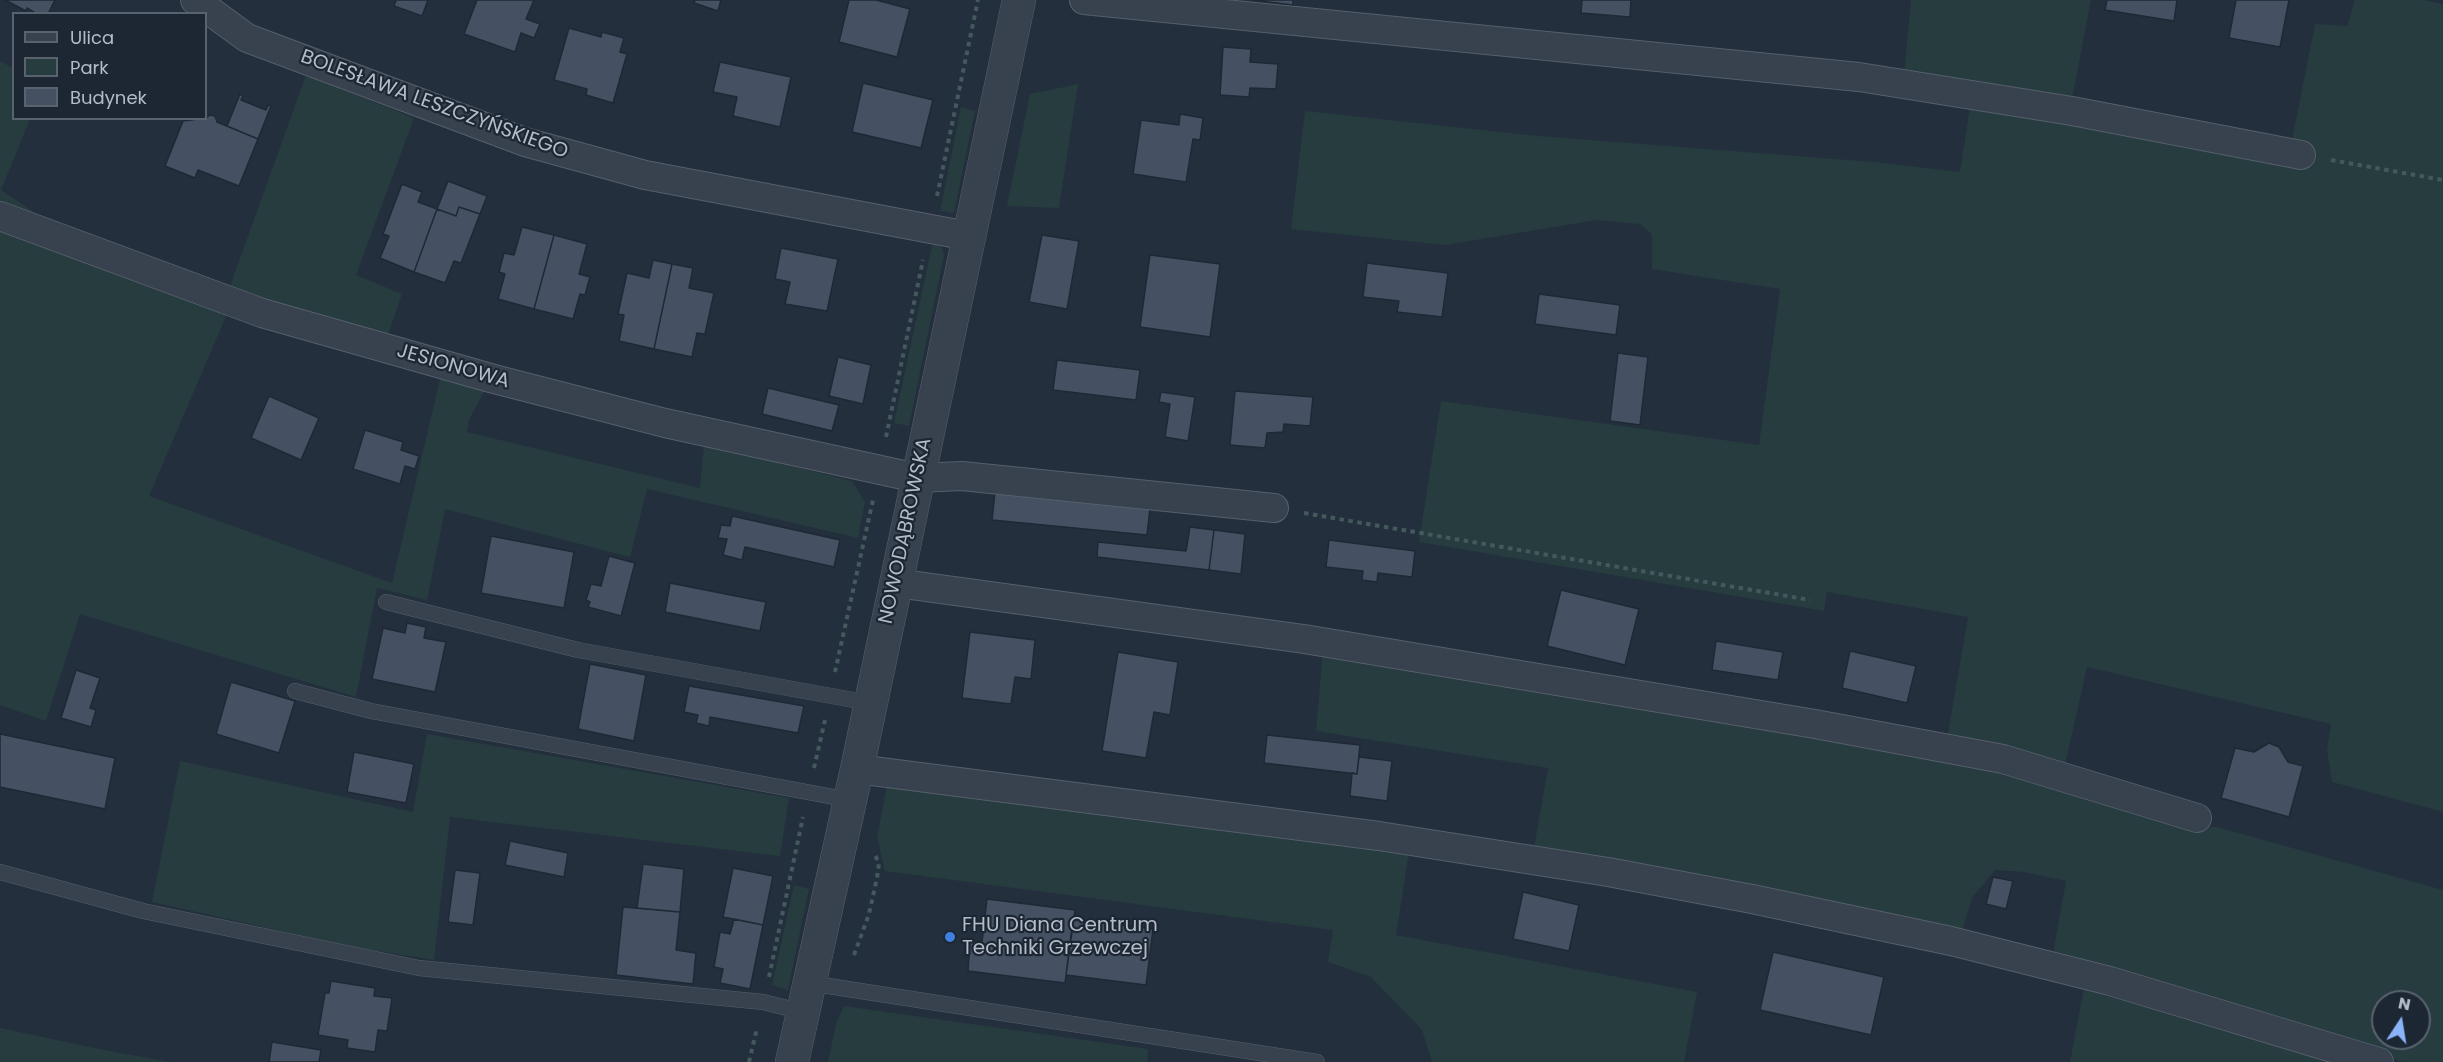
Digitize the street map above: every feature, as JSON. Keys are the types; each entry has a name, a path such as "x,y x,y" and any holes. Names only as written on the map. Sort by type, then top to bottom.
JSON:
{"street":[{"name":"BOLESŁAWA LESZCZYŃSKIEGO","path":"195,0 247,38 525,142 645,175 968,236"},
{"name":"NOWODĄBROWSKA","path":"792,1062 857,769 916,478 1019,0"},
{"path":"1084,0 1859,77 2072,111 2301,154"},
{"name":"JESIONOWA","path":"0,216 262,313 494,379 665,423 916,478 962,476 1274,508"},
{"path":"896,583 1304,639 1827,726 2003,759 2197,818"},
{"path":"857,769 1378,836 1697,888 1951,941 2110,981 2379,1062"}],"lane":[{"path":"386,602 578,650 870,703"},
{"path":"295,691 371,711 850,800"},
{"path":"0,872 143,911 419,969 763,1002 806,997 1317,1062"}],"path":[{"path":"749,1062 880,470 978,0"},
{"path":"2301,154 2443,180"},
{"path":"1274,508 1810,600"}],"green space":[{"path":"1911,0 2091,0 2071,104 1904,76"},
{"path":"2355,0 2423,0 2443,4 2443,812 2332,782 2327,750 2331,724 2087,667 2064,770 1947,739 1968,617 1827,592 1824,611 1419,542 1441,401 1759,445 1780,289 1652,269 1652,234 1640,224 1597,220 1445,245 1291,229 1305,111 1538,136 1874,162 1960,172 1971,100 2291,145 2315,24 2347,26"},
{"path":"0,61 12,67 12,120 30,120 1,190 60,230 0,206"},
{"path":"306,75 414,118 356,275 402,294 386,340 228,292"},
{"path":"1078,84 1059,208 1007,206 1030,94"},
{"path":"961,107 975,111 954,213 940,211"},
{"path":"0,228 120,276 227,314 149,496 392,583 441,375 487,386 469,420 467,432 700,488 704,445 852,481 865,502 858,538 647,489 630,557 445,509 427,600 377,588 356,697 80,614 46,721 0,705"},
{"path":"933,241 939,242 944,255 909,426 894,423"},
{"path":"1323,651 1971,762 2198,827 2217,827 2443,890 2443,1062 2402,1062 2275,1019 2052,958 2066,881 2024,872 1995,870 1972,898 1961,935 1534,848 1548,768 1316,731"},
{"path":"427,734 789,798 780,856 450,817 434,960 347,946 152,902 180,761 413,812"},
{"path":"887,785 1409,852 1396,935 1697,992 1684,1062 1432,1062 1422,1030 1371,977 1328,962 1333,930 885,871 877,837"},
{"path":"794,885 809,889 788,990 772,985"},
{"path":"2084,989 2341,1062 2070,1062"},
{"path":"844,1006 1148,1049 1147,1062 828,1062 836,1024"},
{"path":"0,1028 109,1051 170,1062 0,1062"}],"building":[{"path":"5,0 55,0 49,12 34,12 27,8 26,11"},
{"path":"396,0 428,0 422,16 394,6"},
{"path":"477,0 534,0 526,19 540,24 534,38 521,33 515,52 464,34"},
{"path":"695,0 721,0 718,11 694,3"},
{"path":"849,0 876,0 910,9 897,57 839,42"},
{"path":"1252,0 1293,0 1293,5"},
{"path":"1582,0 1631,0 1630,17 1581,13"},
{"path":"2107,0 2177,0 2174,21 2105,10"},
{"path":"2236,0 2289,0 2280,47 2229,38"},
{"path":"569,28 601,37 602,32 624,38 620,52 627,54 613,103 586,95 587,89 554,80"},
{"path":"1223,47 1251,49 1250,62 1278,64 1276,89 1250,88 1249,97 1220,95"},
{"path":"720,62 791,77 780,127 733,116 737,97 713,92"},
{"path":"863,83 933,100 921,148 852,132"},
{"path":"240,94 243,96 241,100 266,110 268,105 271,106 258,139 227,126"},
{"path":"1180,114 1203,118 1200,140 1193,139 1186,182 1133,174 1141,120 1179,125"},
{"path":"215,116 217,122 258,139 239,186 198,170 195,178 165,166 183,121 207,120 207,117"},
{"path":"448,181 487,196 480,214 459,207 456,216 437,209"},
{"path":"402,184 422,192 418,202 437,209 414,272 380,258 389,236 383,234"},
{"path":"459,207 480,214 461,263 454,261 445,283 414,272 437,209 456,216"},
{"path":"522,227 554,235 534,309 498,299 505,274 499,272 504,253 514,255"},
{"path":"554,235 587,244 579,274 590,277 585,295 580,294 573,319 534,309"},
{"path":"1042,235 1079,241 1067,309 1029,302"},
{"path":"781,248 838,259 827,311 785,304 790,282 775,279"},
{"path":"1150,255 1220,264 1210,337 1140,327"},
{"path":"653,260 672,264 654,349 619,341 624,315 618,314 627,273 649,278"},
{"path":"1367,263 1448,273 1442,317 1397,312 1399,301 1363,297"},
{"path":"672,264 693,268 689,288 714,293 705,334 697,333 692,357 654,349"},
{"path":"1539,294 1620,305 1616,335 1535,324"},
{"path":"1618,353 1648,357 1640,425 1610,421"},
{"path":"838,357 871,365 863,404 829,396"},
{"path":"1057,360 1140,370 1136,400 1053,390"},
{"path":"768,388 839,405 832,431 762,414"},
{"path":"1235,391 1313,397 1310,426 1284,424 1283,432 1267,433 1265,448 1230,445"},
{"path":"1161,392 1195,397 1188,441 1165,437 1170,404 1159,402"},
{"path":"269,396 319,418 301,460 251,438"},
{"path":"365,430 403,442 401,450 419,456 415,469 405,466 400,484 353,469"},
{"path":"995,492 1150,508 1147,535 992,520"},
{"path":"732,516 840,540 834,567 745,547 742,560 723,555 727,539 718,538 721,525 730,526"},
{"path":"1190,527 1214,530 1209,570 1097,557 1098,542 1186,551"},
{"path":"1214,530 1245,534 1241,574 1209,570"},
{"path":"491,536 574,552 564,608 481,593"},
{"path":"1329,540 1415,551 1412,577 1378,573 1377,582 1362,580 1363,571 1326,567"},
{"path":"609,556 635,563 621,616 588,607 590,602 586,600 591,584 601,586"},
{"path":"670,583 766,602 760,631 665,612"},
{"path":"1561,590 1639,609 1625,665 1547,646"},
{"path":"407,623 426,627 424,638 446,642 435,692 372,679 383,628 405,633"},
{"path":"970,632 1035,640 1031,679 1015,677 1011,704 962,698"},
{"path":"1716,641 1783,652 1778,680 1712,670"},
{"path":"1850,651 1916,666 1907,703 1842,688"},
{"path":"1118,652 1178,662 1170,715 1154,712 1146,758 1102,751"},
{"path":"590,664 646,675 634,741 578,729"},
{"path":"76,670 100,678 90,708 96,710 91,727 61,718"},
{"path":"231,682 295,701 279,753 216,734"},
{"path":"689,686 804,706 798,733 710,717 709,726 696,723 698,715 684,712"},
{"path":"0,734 115,758 105,809 0,787"},
{"path":"1267,735 1360,745 1357,774 1264,763"},
{"path":"2269,743 2279,747 2288,762 2303,766 2289,817 2221,798 2235,748 2254,752"},
{"path":"354,752 414,764 406,803 347,792"},
{"path":"1359,757 1392,761 1387,801 1350,796 1352,773 1357,774"},
{"path":"510,841 568,853 564,877 505,865"},
{"path":"643,864 684,869 680,912 637,908"},
{"path":"733,868 773,876 763,925 723,917"},
{"path":"455,870 480,873 473,925 448,922"},
{"path":"1993,877 2013,881 2006,909 1986,904"},
{"path":"1523,892 1579,905 1569,951 1513,939"},
{"path":"987,899 1075,910 1065,983 968,971 970,941 982,942"},
{"path":"623,907 680,912 676,950 696,953 693,984 616,975"},
{"path":"734,919 763,925 750,989 720,983 723,969 714,967 720,932 730,934"},
{"path":"1073,919 1153,929 1146,985 1066,975"},
{"path":"1773,952 1884,977 1871,1035 1760,1010"},
{"path":"331,981 375,988 374,996 392,998 387,1031 378,1030 375,1052 347,1048 348,1040 318,1035 325,993 329,993"},
{"path":"272,1042 321,1050 319,1062 269,1062"}],"place":[{"name":"FHU Diana Centrum Techniki Grzewczej","path":"950,937"}]}
